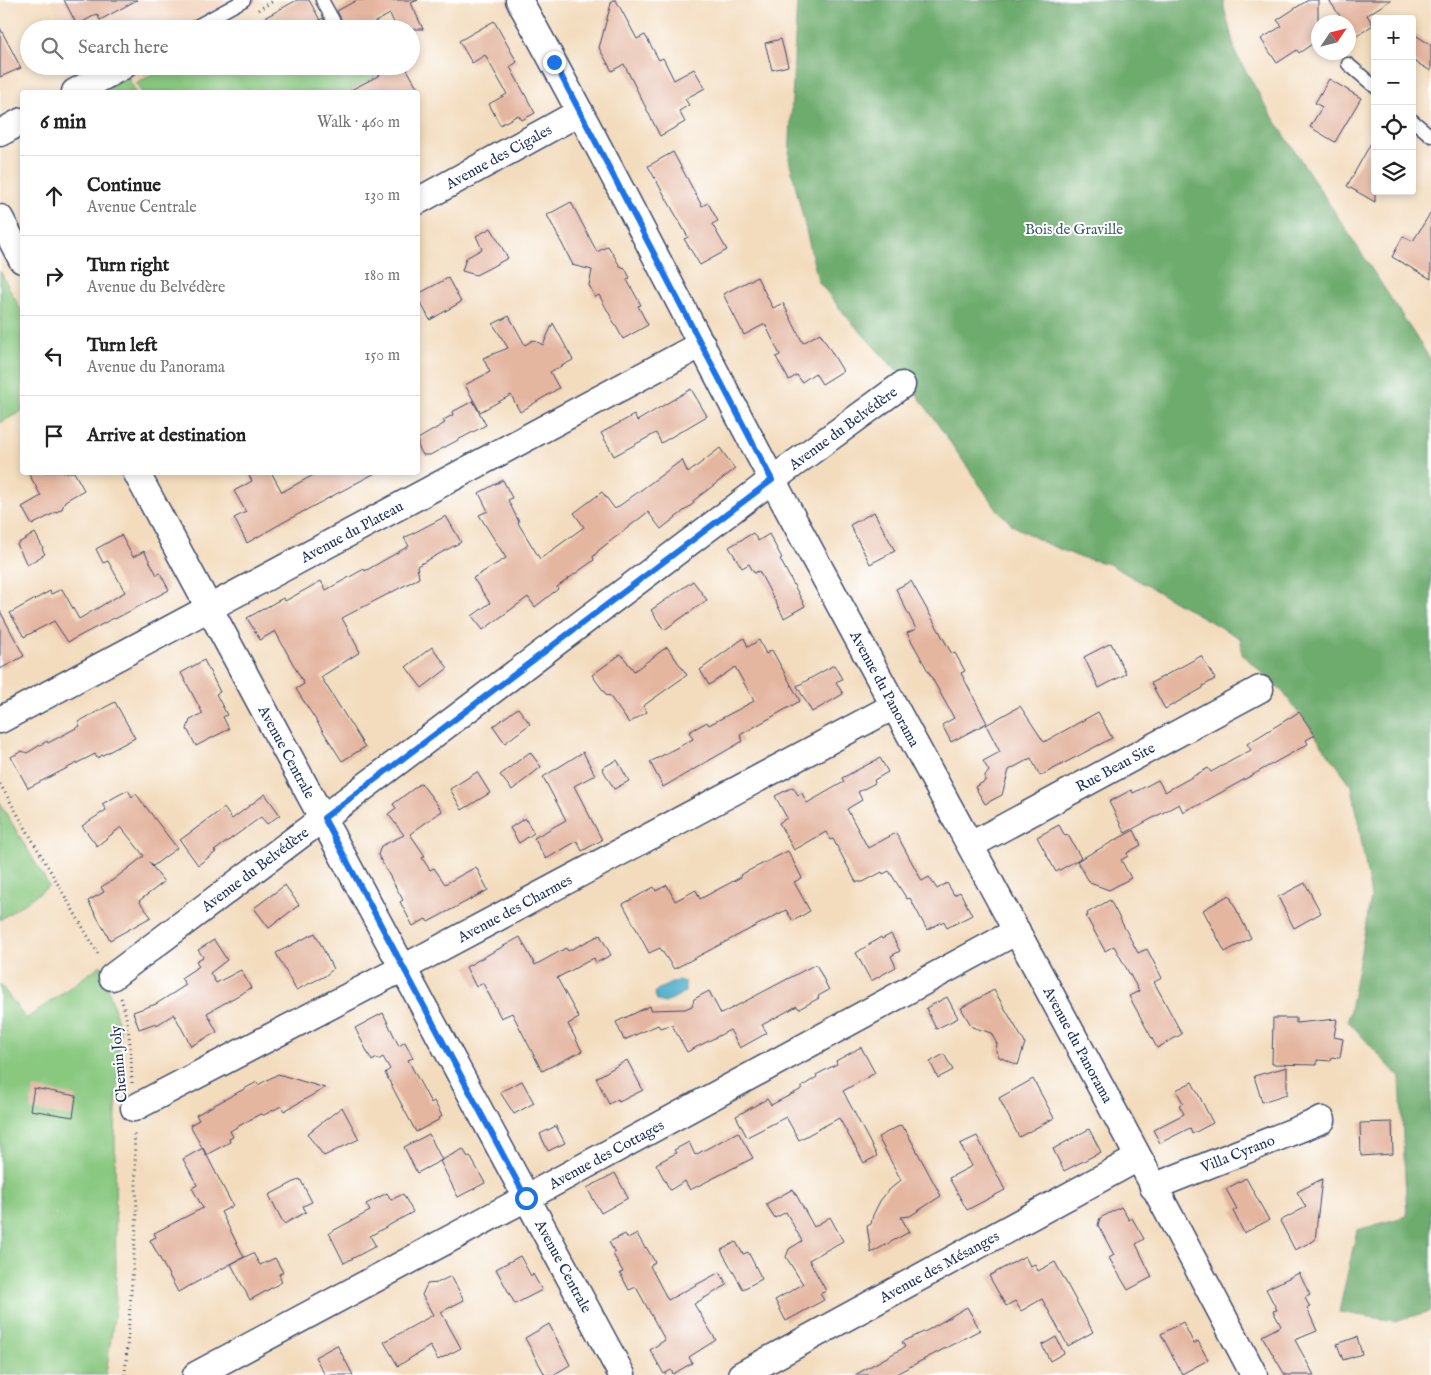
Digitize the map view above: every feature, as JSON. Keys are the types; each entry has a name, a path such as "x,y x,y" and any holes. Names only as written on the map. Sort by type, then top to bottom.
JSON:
{"street":[{"name":"Avenue du Panorama","path":"519,0 580,112 772,480 971,845 1254,1375"},
{"path":"79,90 106,75"},
{"name":"Avenue des Cigales","path":"420,199 580,112"},
{"path":"0,134 20,122"},
{"path":"0,218 20,256"},
{"name":"Avenue du Plateau","path":"0,720 702,344"},
{"name":"Avenue du Belvédère","path":"112,977 772,480 902,385"},
{"name":"Avenue Centrale","path":"138,475 207,608 324,818 622,1375"},
{"name":"Rue Beau Site","path":"971,845 1260,689"},
{"name":"Avenue des Charmes","path":"134,1108 403,968 894,706"},
{"name":"Avenue des Cottages","path":"196,1375 1016,931"},
{"name":"Villa Cyrano","path":"1154,1187 1322,1120"},
{"name":"Avenue des Mésanges","path":"741,1375 1138,1158"}],"lane":[{"path":"207,20 244,0"},
{"path":"322,0 333,20"},
{"path":"1348,64 1371,84"},
{"path":"1416,123 1431,136"}],"path":[{"name":"Chemin Joly","path":"0,784 112,977 125,1010 130,1036 137,1212 125,1375"}],"shaded area":[{"path":"50,0 262,0 226,20 61,20"}],"green space":[{"name":"Bois de Graville","path":"797,0 1224,0 1224,7 1236,54 1267,108 1431,360 1431,1311 1395,1321 1339,1312 1357,1230 1407,1216 1400,1078 1348,1021 1371,897 1352,786 1283,692 1242,654 1241,639 1109,564 1079,557 1047,544 1012,525 995,507 914,390 846,316 818,281 789,159"},
{"path":"151,75 375,75 376,77 351,90 140,90 136,84"},
{"path":"127,76 135,90 102,90"},
{"path":"0,271 20,308 20,412 0,423"},
{"path":"0,803 49,886 0,920"},
{"path":"101,965 120,1028 115,1133 116,1302 105,1375 0,1375 0,984 26,1019"}],"water":[{"path":"678,980 685,982 685,992 665,1003 658,1001 655,993 657,990"}],"building":[{"path":"64,0 137,0 100,20 97,14 86,20 74,20"},
{"path":"297,0 309,0 320,20 260,20"},
{"path":"357,0 418,0 411,3 419,20 393,20 390,14 379,20 342,20 337,11"},
{"path":"612,0 616,0 637,39 645,35 659,60 663,58 674,80 694,69 705,88 685,99 689,105 679,111 685,122 660,136 624,64 612,71 599,48"},
{"path":"1308,0 1318,0 1318,15 1311,15 1311,45 1299,53 1297,50 1277,63 1261,39 1282,26 1277,20"},
{"path":"1329,0 1391,0 1367,15 1371,22 1371,26 1356,37 1356,15 1339,15"},
{"path":"494,21 517,62 510,67 535,113 522,120 518,115 500,125 489,104 507,94 485,55 472,63 459,41"},
{"path":"0,28 20,68 0,77"},
{"path":"1416,36 1431,45 1431,71 1416,62"},
{"path":"781,39 788,66 772,70 765,43"},
{"path":"380,75 410,75 419,90 351,90"},
{"path":"1329,79 1361,98 1335,142 1310,127 1322,107 1315,103"},
{"path":"1371,143 1371,195 1375,195 1375,202 1347,186"},
{"path":"673,152 702,206 708,203 718,221 712,224 727,250 700,265 684,239 688,237 648,166"},
{"path":"571,202 597,252 608,246 620,266 625,268 630,278 627,280 641,305 638,306 648,325 623,339 599,295 595,297 589,285 592,270 572,265 547,215"},
{"path":"1431,212 1431,279 1392,257 1403,236 1413,241"},
{"path":"491,228 508,258 476,275 462,271 466,258 482,249 476,236"},
{"path":"757,277 773,308 783,303 803,343 820,333 843,371 822,384 815,373 802,382 797,375 789,380 776,357 780,355 765,324 744,335 723,294"},
{"path":"448,278 461,302 430,320 420,302 420,293"},
{"path":"509,316 525,345 533,340 543,345 553,323 573,360 550,372 559,388 520,412 511,395 480,412 465,385 490,372 483,358 508,348 493,324"},
{"path":"691,389 707,416 661,443 656,433 614,456 601,433 634,415 637,421"},
{"path":"473,401 486,425 430,455 423,455 420,450 420,438 445,423 443,420 453,415 452,412"},
{"path":"720,448 735,469 693,501 694,503 661,529 648,512 599,550 593,557 594,560 557,587 558,589 535,607 528,597 483,630 472,616 490,603 473,578 506,558 479,515 488,511 479,493 503,480 512,498 508,500 518,523 540,559 584,527 574,513 602,492 615,509 682,460 688,473"},
{"path":"30,475 76,475 84,490 65,501 62,509 32,525 22,507 41,496"},
{"path":"249,475 273,475 282,492 313,475 371,475 247,543 234,518 246,512 234,491 252,481"},
{"path":"874,512 895,551 870,564 850,525"},
{"path":"446,516 461,542 417,566 419,578 342,618 360,652 321,677 365,747 342,761 296,689 304,684 275,631 260,640 247,618 283,598 285,601 321,581 326,590 364,569 365,571 409,546 404,538"},
{"path":"35,533 45,554 27,565 17,544"},
{"path":"753,533 758,541 769,534 805,606 784,618 759,571 754,573 749,564 742,568 729,547"},
{"path":"121,535 133,557 144,551 157,575 160,573 169,590 68,642 54,621 24,637 10,613 50,591 51,594 62,589 79,619 125,592 108,561 103,563 96,549"},
{"path":"693,581 707,600 664,630 651,610"},
{"path":"911,581 952,654 955,653 965,671 961,673 987,723 951,742 942,725 954,718 907,633 916,629 896,589"},
{"path":"0,611 24,656 0,669"},
{"path":"744,638 748,647 759,640 766,654 772,650 800,701 740,735 743,741 663,787 650,762 693,739 689,732 707,722 709,725 754,701 735,667 709,685 700,670"},
{"path":"1111,643 1126,674 1099,688 1084,657"},
{"path":"432,647 448,668 422,688 406,667"},
{"path":"667,647 687,675 643,706 647,712 629,723 592,675 621,654 634,671"},
{"path":"1201,656 1215,679 1203,686 1203,688 1165,709 1151,683"},
{"path":"204,660 220,692 216,694 227,715 223,717 229,729 196,746 187,729 190,720 203,714 181,673"},
{"path":"834,665 842,679 836,682 843,694 812,712 797,686"},
{"path":"115,702 135,738 97,758 95,754 28,788 11,757 22,751 27,753 47,741 48,743 80,726 78,722"},
{"path":"1020,706 1044,742 1098,712 1112,738 1040,776 1031,758 1009,770 1002,795 985,804 975,787 985,781 985,776 989,771 983,761 1000,752 986,725"},
{"path":"518,708 530,724 505,743 493,726"},
{"path":"1299,712 1315,735 1306,740 1308,744 1195,807 1183,812 1179,804 1125,833 1109,802 1131,790 1133,793 1158,780 1165,792 1208,768 1211,772 1251,750 1247,744"},
{"path":"530,752 541,767 512,790 500,775"},
{"path":"583,752 595,775 574,786 602,840 582,851 577,841 546,859 534,838 566,820 543,777"},
{"path":"880,758 888,772 874,780 875,783 858,792 862,800 847,809 868,848 896,833 922,881 929,877 937,889 947,883 954,895 960,892 972,915 947,928 944,921 927,930 910,898 907,899 889,871 883,874 882,872 863,882 856,882 833,839 830,840 826,832 794,850 779,823 787,818 775,796 793,787 798,795 802,793 807,803 844,782 842,778"},
{"path":"617,760 629,781 614,789 602,768"},
{"path":"477,772 490,793 462,810 450,789"},
{"path":"421,783 442,811 410,834 425,856 422,858 430,870 434,868 445,884 476,867 488,890 428,922 426,919 413,926 400,902 403,900 378,855 381,846 404,835 388,814 396,808 393,804"},
{"path":"128,790 132,797 136,794 177,848 153,866 149,862 164,882 139,901 151,917 110,940 88,901 104,892 101,887 144,856 121,827 97,846 82,826 106,810 102,804"},
{"path":"265,794 280,815 267,824 261,817 198,865 180,840 224,808 232,819"},
{"path":"525,818 534,833 519,843 510,828"},
{"path":"1059,825 1065,836 1068,835 1081,858 1056,872 1037,837"},
{"path":"1134,830 1141,845 1127,853 1128,856 1121,860 1131,878 1109,890 1090,883 1077,861"},
{"path":"788,851 802,878 794,882 810,911 793,921 786,910 674,969 660,948 649,953 623,904 654,887 656,891 667,885 675,901 696,890 700,899 741,877 740,875"},
{"path":"1305,883 1321,913 1294,928 1278,897"},
{"path":"285,885 299,905 269,928 254,908"},
{"path":"1229,895 1251,938 1225,952 1203,910"},
{"path":"1110,900 1138,953 1147,949 1162,978 1154,982 1182,1034 1157,1048 1129,996 1139,991 1114,946 1105,951 1086,916 1088,916 1087,913"},
{"path":"315,933 333,969 325,976 296,990 276,953"},
{"path":"891,934 900,951 891,956 896,967 871,981 856,953 881,937 882,939"},
{"path":"600,935 611,955 596,963 594,958 557,978 579,1018 568,1024 582,1051 542,1071 512,1013 501,1018 483,983 476,987 466,967 520,937 535,965 566,948 568,951"},
{"path":"214,940 227,960 210,973 216,983 241,970 251,988 207,1013 217,1032 191,1046 174,1014 157,1025 156,1023 139,1029 133,1012 156,1004 186,985 181,978 199,966 196,961 203,957 198,950"},
{"path":"816,964 829,990 799,1009 797,1006 762,1025 767,1033 740,1048 730,1030 687,1052 672,1025 660,1028 658,1025 624,1040 616,1022 650,1006 651,1010 685,1009 692,1006 694,999 709,991 721,1014"},
{"path":"994,990 1025,1043 1018,1065 999,1057 996,1051 997,1044 991,1033 972,1027 961,1008"},
{"path":"947,997 958,1018 936,1029 926,1008"},
{"path":"383,1013 399,1046 405,1042 413,1058 408,1060 431,1103 434,1101 442,1116 440,1119 416,1132 385,1073 390,1069 383,1057 372,1061 355,1028"},
{"path":"1273,1018 1296,1018 1296,1023 1337,1019 1334,1037 1343,1039 1340,1058 1332,1057 1331,1061 1317,1060 1317,1065 1272,1064"},
{"path":"861,1047 875,1073 843,1091 877,1156 864,1163 839,1118 799,1140 786,1117 747,1137 736,1116 767,1099 771,1105 802,1089 801,1087 817,1077 816,1075 837,1064 836,1061"},
{"path":"944,1054 953,1070 938,1078 930,1062"},
{"path":"627,1060 643,1090 619,1102 618,1099 609,1104 596,1078"},
{"path":"1287,1067 1287,1094 1262,1102 1254,1076"},
{"path":"278,1074 325,1088 284,1111 281,1106 264,1115 260,1114 230,1131 233,1137 229,1139 230,1142 206,1155 190,1125 199,1120 196,1115 257,1082 258,1085"},
{"path":"1033,1079 1054,1118 1019,1137 999,1098"},
{"path":"522,1081 534,1103 514,1114 500,1092"},
{"path":"1192,1082 1213,1123 1192,1134 1190,1128 1160,1143 1153,1130 1184,1114 1179,1105 1183,1103 1176,1090"},
{"path":"34,1088 76,1096 73,1117 30,1110"},
{"path":"342,1107 359,1139 324,1156 307,1134"},
{"path":"1392,1122 1393,1154 1361,1156 1360,1123"},
{"path":"901,1125 905,1129 941,1196 910,1216 901,1217 909,1232 871,1253 867,1226 871,1224 880,1201 901,1180 878,1137"},
{"path":"556,1126 565,1143 548,1151 540,1134"},
{"path":"1089,1129 1101,1152 1064,1171 1053,1149"},
{"path":"738,1132 753,1158 690,1190 685,1181 670,1190 656,1164 676,1153 674,1150 689,1142 695,1155"},
{"path":"429,1134 442,1160 417,1173 404,1147"},
{"path":"977,1136 1005,1190 967,1210 949,1178 972,1166 960,1144"},
{"path":"203,1148 233,1206 221,1212 244,1257 178,1292 150,1240 156,1237 154,1233 203,1208 192,1188 197,1185 183,1159"},
{"path":"463,1149 468,1157 470,1156 485,1183 458,1197 440,1161"},
{"path":"615,1173 628,1198 601,1213 587,1188"},
{"path":"1246,1178 1269,1220 1244,1233 1233,1211 1237,1209 1226,1189"},
{"path":"300,1179 312,1202 303,1206 306,1212 284,1224 269,1195"},
{"path":"1322,1179 1315,1240 1295,1250 1280,1221 1306,1207 1297,1192"},
{"path":"793,1189 814,1227 830,1217 843,1241 809,1260 826,1291 820,1294 824,1300 786,1321 775,1300 803,1284 786,1257 789,1249 802,1241 786,1212 775,1218 766,1204"},
{"path":"387,1193 391,1200 403,1194 413,1212 370,1236 376,1246 344,1263 329,1233 370,1211 366,1204"},
{"path":"1121,1207 1129,1220 1132,1218 1144,1239 1136,1244 1152,1277 1128,1290 1109,1258 1114,1255 1098,1225 1100,1218"},
{"path":"625,1234 628,1239 637,1234 646,1247 655,1262 650,1266 668,1300 720,1272 727,1285 694,1304 716,1340 689,1357 692,1363 673,1374 671,1370 664,1374 650,1350 665,1340 636,1287 629,1290 620,1273 623,1272 613,1254 615,1253 609,1242"},
{"path":"736,1242 743,1254 748,1252 762,1279 743,1289 721,1250"},
{"path":"253,1253 260,1265 275,1258 283,1272 279,1274 282,1282 250,1300 231,1264"},
{"path":"520,1256 531,1276 533,1274 542,1290 515,1304 496,1269"},
{"path":"1025,1256 1030,1266 1035,1264 1038,1271 1055,1262 1093,1332 1068,1346 1042,1299 1021,1311 1015,1301 1006,1306 989,1276"},
{"path":"1299,1273 1310,1295 1305,1298 1310,1307 1307,1308 1317,1331 1295,1340 1314,1375 1285,1375 1262,1336 1281,1326 1273,1311 1277,1310 1266,1289"},
{"path":"451,1276 464,1300 441,1312 461,1348 438,1360 430,1346 398,1366 384,1342 433,1315 422,1295 427,1284 437,1283"},
{"path":"967,1307 980,1330 894,1375 855,1375 905,1347 902,1342 928,1330"},
{"path":"1183,1322 1194,1344 1198,1341 1208,1360 1182,1374 1161,1334"},
{"path":"549,1324 570,1365 553,1375 545,1375 525,1338"},
{"path":"1056,1337 1064,1353 1050,1361 1042,1345"},
{"path":"1357,1337 1362,1354 1343,1360 1337,1344"},
{"path":"337,1345 353,1375 325,1375 315,1357"}],"route":[{"path":"526,1198 324,818 772,480 554,62"}]}
